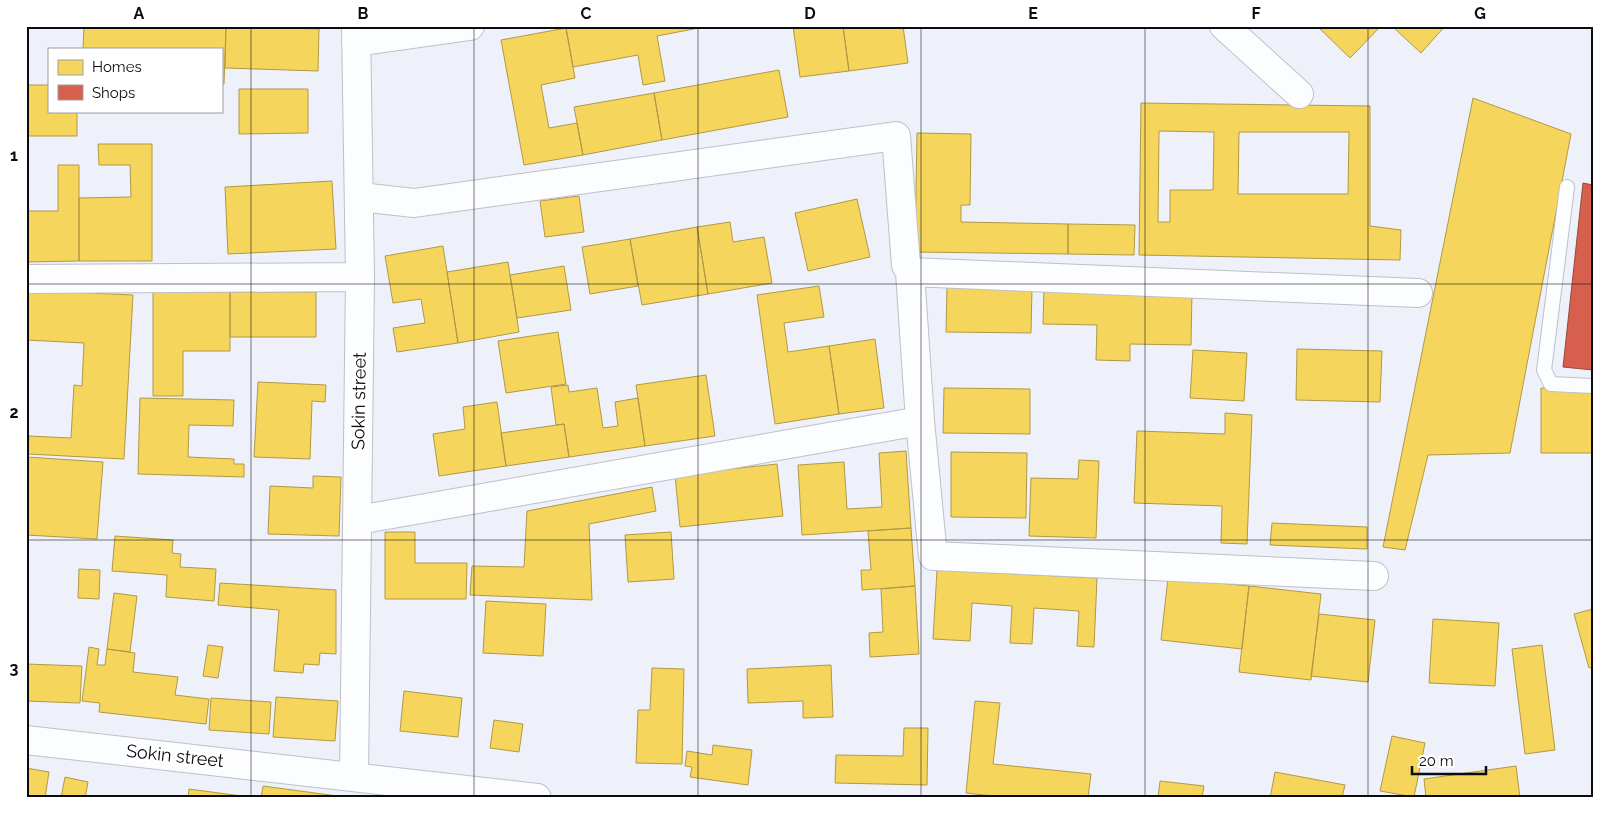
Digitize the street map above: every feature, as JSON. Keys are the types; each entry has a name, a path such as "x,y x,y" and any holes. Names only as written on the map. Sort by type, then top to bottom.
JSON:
{"street":[{"path":"356,34 470,26"},
{"path":"1224,26 1299,94"},
{"name":"Sokin street","path":"354,776 360,277 356,34"},
{"path":"360,197 414,203 896,136 906,265 910,272 920,421 933,556 1374,576"},
{"path":"910,272 1418,293"},
{"path":"26,279 360,277"},
{"path":"358,520 920,421"},
{"name":"Sokin street","path":"26,740 537,798"}],"lane":[{"path":"1567,187 1544,370 1552,384 1593,386"}],"building: Homes":[{"path":"84,26 226,26 224,84 222,84 222,48 83,48"},
{"path":"226,26 319,29 318,71 225,68"},
{"path":"576,26 704,27 657,36 665,81 643,85 638,55 573,67 566,28"},
{"path":"793,26 843,26 849,71 800,77"},
{"path":"843,26 903,26 908,63 849,71"},
{"path":"1317,26 1381,26 1350,58"},
{"path":"1396,26 1445,26 1421,53 1394,28"},
{"path":"566,28 575,78 541,85 549,128 577,123 583,155 524,165 501,40"},
{"path":"779,70 788,117 662,140 654,93"},
{"path":"26,85 48,85 48,112 77,112 77,136 26,136"},
{"path":"239,89 308,89 308,133 239,134"},
{"path":"654,93 662,140 583,155 574,107"},
{"path":"1473,98 1571,134 1510,453 1428,455 1405,550 1383,547"},
{"path":"1141,103 1370,106 1370,226 1401,230 1400,260 1139,255","holes":["1159,131 1214,132 1213,190 1170,190 1170,222 1158,222","1239,132 1349,132 1348,194 1238,194"]},
{"path":"917,133 971,134 970,205 961,205 961,222 1068,224 1068,254 915,252"},
{"path":"98,144 152,144 152,261 79,261 79,198 131,197 130,165 99,165"},
{"path":"58,165 79,165 79,261 26,262 26,211 58,211"},
{"path":"332,181 336,249 228,254 225,187"},
{"path":"579,196 584,232 545,237 540,201"},
{"path":"857,199 870,257 808,271 795,213"},
{"path":"730,222 733,242 764,237 772,283 708,294 697,227"},
{"path":"1068,224 1135,225 1134,255 1068,254"},
{"path":"697,227 708,294 642,305 630,239"},
{"path":"630,239 638,286 590,294 582,247"},
{"path":"443,246 458,343 397,352 393,328 425,323 421,299 393,303 385,256"},
{"path":"508,262 519,332 458,343 447,272"},
{"path":"564,266 571,310 517,318 510,275"},
{"path":"819,286 824,317 784,323 788,352 829,346 839,414 775,424 757,295"},
{"path":"947,287 1032,288 1031,333 946,332"},
{"path":"1044,287 1192,291 1191,345 1130,344 1130,361 1096,360 1097,325 1043,324"},
{"path":"26,290 133,295 124,459 28,454 29,436 71,438 74,385 82,386 84,343 26,340"},
{"path":"153,292 230,292 230,351 183,351 183,396 153,396"},
{"path":"230,292 316,292 316,337 230,337"},
{"path":"558,332 566,384 506,393 498,341"},
{"path":"875,339 884,408 839,414 829,346"},
{"path":"1297,349 1382,351 1380,402 1296,400"},
{"path":"1193,350 1247,353 1244,401 1190,398"},
{"path":"706,375 715,436 645,446 636,385"},
{"path":"258,382 326,385 325,402 312,401 310,459 254,457"},
{"path":"568,385 569,392 597,388 603,428 618,426 615,402 638,398 645,446 569,457 564,424 556,425 551,387"},
{"path":"944,388 1030,389 1030,434 943,433"},
{"path":"1541,388 1593,389 1593,453 1541,453"},
{"path":"140,398 234,400 233,426 189,425 188,457 234,459 234,464 244,464 244,477 138,474"},
{"path":"497,402 506,466 439,476 433,434 465,429 463,407"},
{"path":"1225,413 1252,415 1247,544 1221,543 1222,506 1134,503 1137,431 1225,434"},
{"path":"564,424 569,457 506,466 501,433"},
{"path":"906,451 911,528 802,535 798,465 844,462 847,509 882,507 879,453"},
{"path":"951,452 1027,453 1026,518 951,517"},
{"path":"27,457 103,462 97,539 26,535"},
{"path":"1079,460 1099,461 1096,538 1029,536 1031,478 1078,479"},
{"path":"777,464 783,516 680,527 675,475"},
{"path":"313,476 341,477 339,536 268,534 270,486 313,488"},
{"path":"652,487 656,511 589,524 592,600 470,595 472,566 524,567 527,511"},
{"path":"1272,523 1367,527 1367,549 1270,545"},
{"path":"911,528 915,586 862,590 861,570 871,570 868,531"},
{"path":"385,532 415,532 415,563 467,563 466,599 385,599"},
{"path":"671,532 674,579 628,582 625,535"},
{"path":"115,536 173,540 172,553 181,554 180,567 216,569 214,601 166,597 167,575 112,571"},
{"path":"79,569 100,570 99,599 78,598"},
{"path":"937,570 1097,578 1094,647 1077,646 1079,611 1034,608 1032,644 1010,643 1012,606 972,603 970,641 933,639"},
{"path":"1168,578 1249,586 1242,649 1161,640"},
{"path":"220,583 336,590 336,654 320,653 319,665 304,664 303,673 274,671 279,610 218,605"},
{"path":"915,586 919,654 870,657 869,633 883,632 881,589"},
{"path":"1249,586 1321,594 1311,680 1239,672"},
{"path":"114,593 137,596 130,652 107,649"},
{"path":"486,601 546,604 543,656 483,653"},
{"path":"1593,609 1593,667 1589,668 1574,614"},
{"path":"1319,614 1375,620 1368,682 1311,676"},
{"path":"1433,619 1499,623 1495,686 1429,683"},
{"path":"208,645 223,647 218,678 203,676"},
{"path":"1542,645 1555,750 1525,754 1512,649"},
{"path":"89,647 99,649 97,665 105,665 107,649 135,653 133,672 178,677 175,695 209,699 206,724 99,712 100,703 82,701"},
{"path":"26,664 82,666 80,703 26,701"},
{"path":"831,665 833,717 803,718 803,701 748,703 747,669"},
{"path":"652,668 684,669 682,764 636,763 638,710 650,710"},
{"path":"404,691 462,698 458,737 400,731"},
{"path":"276,697 338,701 335,741 273,737"},
{"path":"211,698 271,702 269,734 209,730"},
{"path":"975,701 1000,703 993,764 1091,774 1088,798 1011,798 966,793"},
{"path":"494,720 523,724 519,752 490,748"},
{"path":"904,728 928,728 927,785 835,783 836,755 903,756"},
{"path":"1392,736 1425,743 1414,797 1380,791"},
{"path":"713,745 752,750 748,785 690,777 692,767 685,766 687,751 712,755"},
{"path":"1516,766 1520,798 1426,798 1424,779"},
{"path":"26,768 49,772 45,798 26,798"},
{"path":"1275,772 1345,785 1342,798 1270,798"},
{"path":"65,777 88,782 85,798 61,798"},
{"path":"1160,781 1204,786 1202,798 1158,798"},
{"path":"263,786 352,798 261,798"},
{"path":"189,789 249,797 188,798"}],"building: Shops":[{"path":"1583,183 1593,185 1593,370 1563,367"}]}
